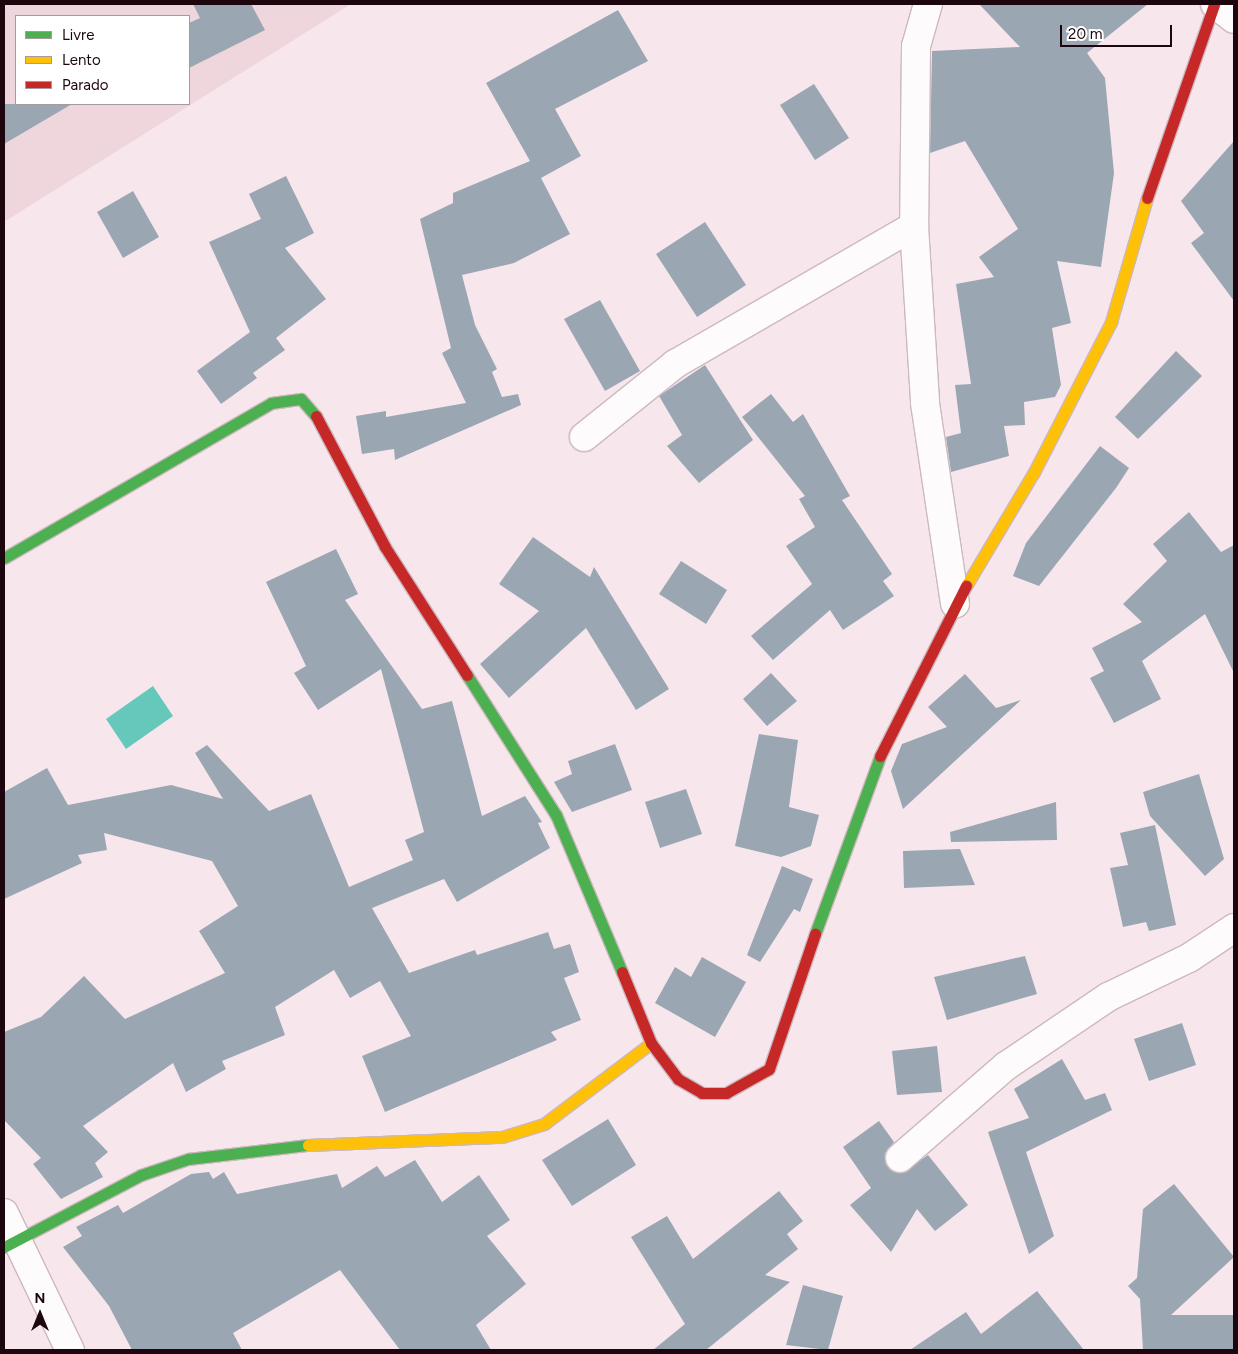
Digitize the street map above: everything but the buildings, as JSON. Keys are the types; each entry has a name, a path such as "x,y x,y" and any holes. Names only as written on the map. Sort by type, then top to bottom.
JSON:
{"street":[{"path":"928,4 916,46 914,226 925,403 955,604"},
{"path":"4,558 271,403 301,399 310,405 385,547 556,815 651,1043 678,1079 702,1093 726,1093 749,1084 769,1069 881,756 955,604 1034,472 1111,322 1158,162 1215,4 1234,19"},
{"path":"584,437 675,364 914,226"},
{"path":"900,1158 1006,1066 1108,997 1189,958 1234,928"},
{"path":"11,1244 141,1175 188,1159 329,1142 502,1137 544,1124 651,1043"},
{"path":"4,1213 11,1244 70,1350"}],"shaded area":[{"path":"4,4 351,4 4,222"},
{"path":"153,686 173,716 126,749 106,719"}],"traffic: fast":[{"path":"4,558 271,403 301,399 316,416"},
{"path":"467,675 556,815 622,972"},
{"path":"815,934 880,756"},
{"path":"4,1247 141,1175 188,1159 308,1145"}],"traffic: slow":[{"path":"966,586 1034,472 1111,322 1147,198"},
{"path":"308,1145 502,1137 544,1124 651,1043"}],"traffic: jam":[{"path":"1147,198 1214,4"},
{"path":"316,416 385,547 467,675"},
{"path":"880,756 966,586"},
{"path":"622,972 651,1043 678,1079 702,1093 726,1093 769,1069 815,934"}]}
